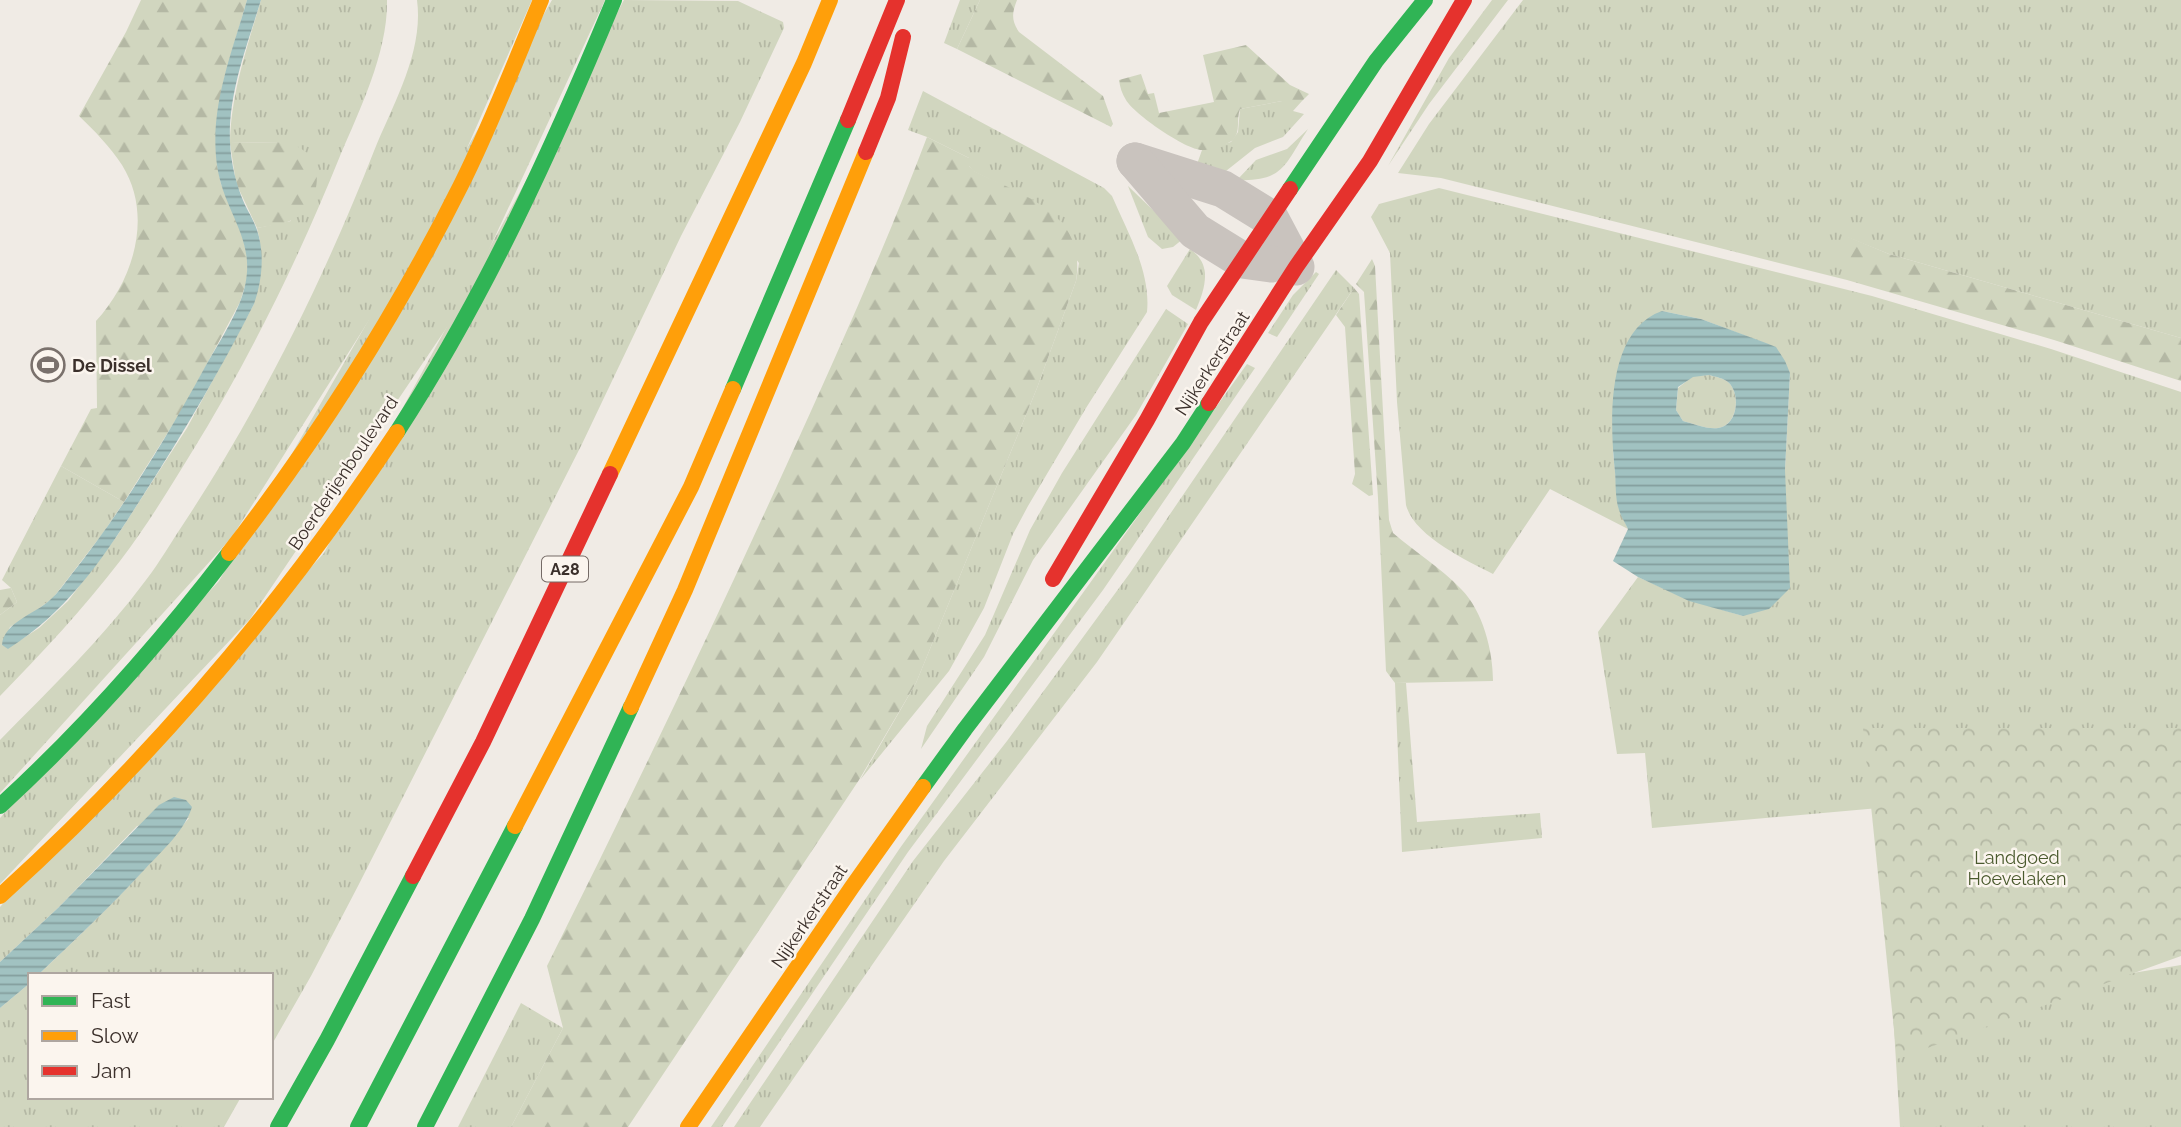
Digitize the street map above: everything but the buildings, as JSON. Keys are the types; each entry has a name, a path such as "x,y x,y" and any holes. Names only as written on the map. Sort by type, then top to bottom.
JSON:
{"main road":[{"path":"0,806 84,723 150,652 230,554 324,425 374,346 463,182 541,0"},
{"name":"Boerderijenboulevard","path":"0,896 103,798 195,700 292,580 373,468 475,303 560,130 614,0"},
{"name":"A28","path":"278,1127 327,1040 483,742 804,63 830,0"},
{"path":"358,1127 691,487 897,0"},
{"name":"Nijkerkerstraat","path":"965,729 1201,322 1376,61 1425,0"},
{"name":"Nijkerkerstraat","path":"688,1127 852,887 965,729 1183,443 1296,267 1370,161 1464,0"},
{"path":"425,1127 531,919 685,590 888,98 910,12"}],"street":[{"path":"1135,161 1223,190 1270,218 1296,267 1242,260 1195,231 1135,161"}],"green space":[{"path":"141,0 247,0 224,79 217,164 221,184 241,230 247,255 248,276 240,302 184,407 124,502 61,466 91,409 97,408 96,321 109,305 129,268 138,226 132,185 122,165 102,139 79,116"},
{"path":"261,0 387,0 383,40 371,80 290,271 212,419 120,561 62,630 0,696 0,615 17,602 11,588 2,580 61,466 124,502 53,598 10,627 2,645 8,648 39,628 68,601 117,536 187,428 254,304 260,241 257,228 291,221 283,142 230,143 237,88"},
{"path":"417,0 532,0 443,203 232,537 0,793 0,740 94,643 146,580 212,479 265,388 334,248 405,77 416,39"},
{"path":"552,0 605,0 466,299 250,619 0,884 0,818 219,581"},
{"path":"624,0 738,1 783,22 784,28 740,122 681,236 582,444 358,886 273,1042 273,973 40,973 135,880 189,818 137,826 59,907 0,962 0,907 324,553"},
{"path":"960,0 980,0 957,49 944,43"},
{"path":"980,0 1017,0 1013,16 1019,32 1103,96 1113,124 1111,127 957,49"},
{"path":"1492,0 1508,0 1429,104 1388,166 1449,58"},
{"path":"1523,0 2181,0 2181,338 1889,254 1847,237 1847,280 1441,178 1398,173 1429,124"},
{"path":"1246,45 1290,85 1309,94 1302,101 1282,101 1240,109 1235,137 1223,145 1202,150 1184,144 1139,114 1122,93 1119,80 1141,74 1148,94 1154,93 1159,113 1214,102 1203,55"},
{"path":"923,91 1104,188 1112,196 1142,267 1147,312 1028,506 1013,534 984,608 949,671 860,780 916,683 1037,388 1076,281 1079,263 1030,199 973,171 969,166 969,158 908,130"},
{"path":"1282,101 1302,101 1293,111 1304,114 1283,137 1255,148 1226,171 1196,167 1202,150 1231,142 1238,132 1240,109"},
{"path":"1308,129 1288,161 1274,174 1253,180 1237,180 1256,160 1287,149"},
{"path":"927,137 969,158 969,166 974,171 1048,210 1072,238 1077,257 1076,281 1037,388 916,683 859,780 628,1127 511,1127 563,1028 547,966 669,716 787,464 877,261"},
{"path":"283,142 301,149 315,167 317,177 313,197 302,213 294,219 257,228 236,183 230,143"},
{"path":"1128,186 1183,239 1173,247 1162,249 1148,237"},
{"path":"1439,188 1872,296 2051,349 2181,392 2181,735 1879,808 1652,828 1645,753 1617,754 1598,632 1638,577 1689,600 1743,616 1785,470 1790,373 1775,347 1701,319 1662,311 1613,453 1619,509 1628,529 1550,489 1493,574 1469,562 1430,537 1419,527 1406,505 1397,402 1390,253 1371,217 1379,204"},
{"path":"1846,236 1889,254 2181,338 2181,381 2054,340 1847,280"},
{"path":"1190,249 1202,262 1205,277 1196,310 1172,295 1167,286"},
{"path":"1372,259 1375,266 1389,520 1393,533 1445,574 1469,598 1485,632 1493,681 1395,683 1386,671 1364,292 1356,284"},
{"path":"1336,270 1354,288 1097,662 944,861 760,1127 734,1127 913,861 1007,741 1130,573"},
{"path":"1316,272 1319,274 1277,337 1268,333 1293,295"},
{"path":"1354,288 1359,294 1373,495 1369,496 1352,484 1355,474 1345,327 1336,315"},
{"path":"1166,309 1188,324 1136,415 1033,560 984,657 921,749 927,726 985,635 1030,530 1062,473"},
{"path":"1247,364 1255,368 1103,590 908,852 722,1127 711,1127 900,848"},
{"path":"1709,375 1727,381 1735,394 1736,407 1731,419 1718,428 1702,427 1683,421 1676,410 1678,388 1693,376"},
{"path":"11,588 17,602 0,615 0,590"},
{"path":"1395,683 1406,683 1417,822 1540,813 1542,838 1402,852"},
{"name":"Landgoed Hoevelaken","path":"1863,728 2181,728 2181,956 1897,1059"},
{"path":"2181,965 2181,1127 1900,1127 1892,996 1916,1009"},
{"path":"28,985 28,1099 240,1099 224,1127 0,1127 0,1008"},
{"path":"521,1003 563,1028 511,1127 458,1127"}],"water":[{"path":"247,0 261,0 235,88 230,142 237,182 256,227 261,248 261,277 254,304 188,424 101,559 50,617 8,649 2,645 8,630 56,594 126,500 175,421 240,302 246,281 245,246 221,183 215,144 223,81"},
{"path":"1662,311 1701,319 1776,347 1785,361 1790,373 1785,470 1790,588 1769,609 1743,616 1689,601 1638,577 1613,561 1628,529 1616,496 1612,429 1615,381 1630,338 1643,322","holes":["1709,375 1725,380 1735,394 1734,413 1727,424 1718,428 1702,427 1683,421 1676,410 1678,387 1693,377"]},
{"path":"174,797 186,800 192,807 173,839 133,882 40,973 28,973 28,985 0,1008 0,962 59,907 159,805"}],"traffic: fast":[{"path":"397,432 429,381 488,275 541,167 614,0"},
{"path":"1290,189 1376,61 1425,0"},
{"path":"733,389 848,120"},
{"path":"923,787 1183,443 1209,403"},
{"path":"0,806 62,747 120,684 176,620 229,553"},
{"path":"425,1127 532,919 631,707"},
{"path":"358,1127 515,826"},
{"path":"278,1127 413,876"}],"traffic: slow":[{"path":"229,553 294,465 354,375 410,281 472,162 541,0"},
{"path":"610,474 804,63 830,0"},
{"path":"631,707 685,590 866,152"},
{"path":"515,826 691,487 733,389"},
{"path":"0,896 110,790 213,677 309,557 397,432"},
{"path":"688,1127 923,787"}],"traffic: jam":[{"path":"848,120 897,0"},
{"path":"1209,403 1296,267 1370,161 1464,0"},
{"path":"866,152 888,98 903,37"},
{"path":"1053,579 1147,420 1201,322 1290,189"},
{"path":"413,876 483,742 610,474"}],"place":[{"name":"De Dissel","path":"48,365"}]}
